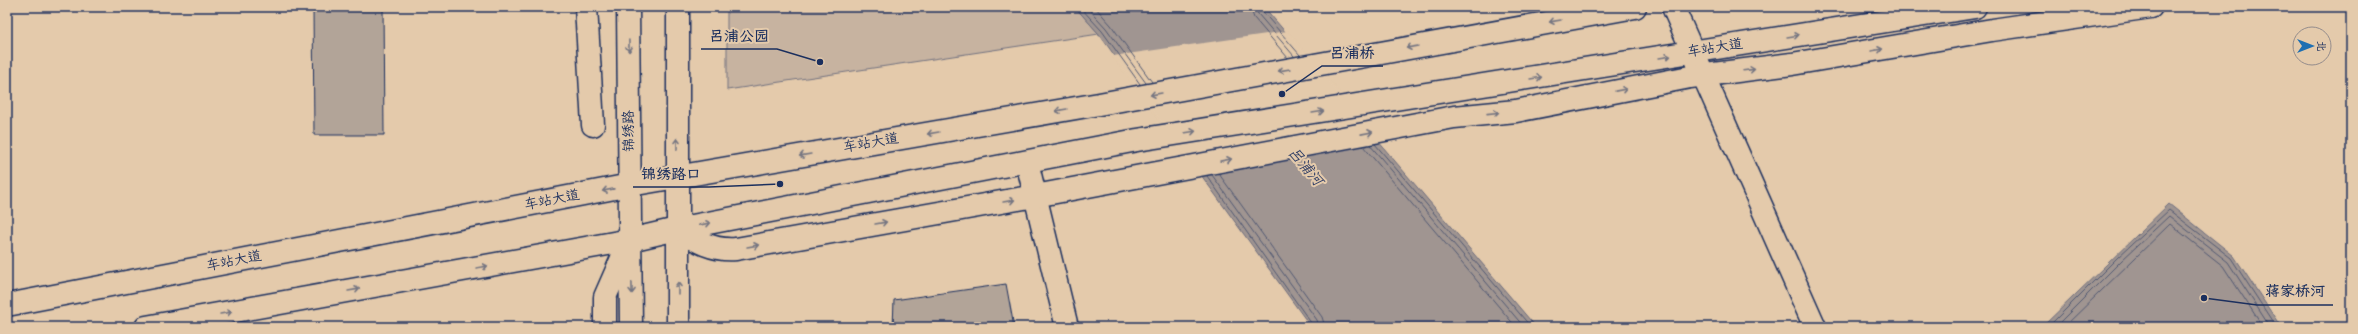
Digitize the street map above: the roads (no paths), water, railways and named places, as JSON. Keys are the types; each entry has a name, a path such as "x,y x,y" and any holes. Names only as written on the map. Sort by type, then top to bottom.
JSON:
{"main road":[{"path":"586,7 593,125"},
{"name":"锦绣路","path":"628,7 631,327"},
{"path":"678,7 678,327"},
{"name":"车站大道","path":"7,305 630,185 1099,104 1635,7"},
{"path":"1673,7 1705,75 1815,327"},
{"name":"车站大道","path":"1027,162 1137,140 1456,91 1975,7"},
{"path":"677,229 704,245 728,250 1146,176 1454,117 1516,111 1705,75 1792,64 1992,30 2152,7"},
{"path":"146,327 630,240 677,229 1027,162 1067,327"},
{"path":"605,327 605,297 630,240"}],"water":[{"name":"吕浦河","path":"1075,7 1264,7 1536,327 1311,327 1099,34"},
{"path":"2169,204 2234,256 2281,327 2042,327"}],"place":[{"name":"吕浦公园","path":"820,62"},
{"name":"吕浦桥","path":"1282,94"},
{"name":"锦绣路口","path":"780,184"},
{"name":"蒋家桥河","path":"2204,298"}]}
